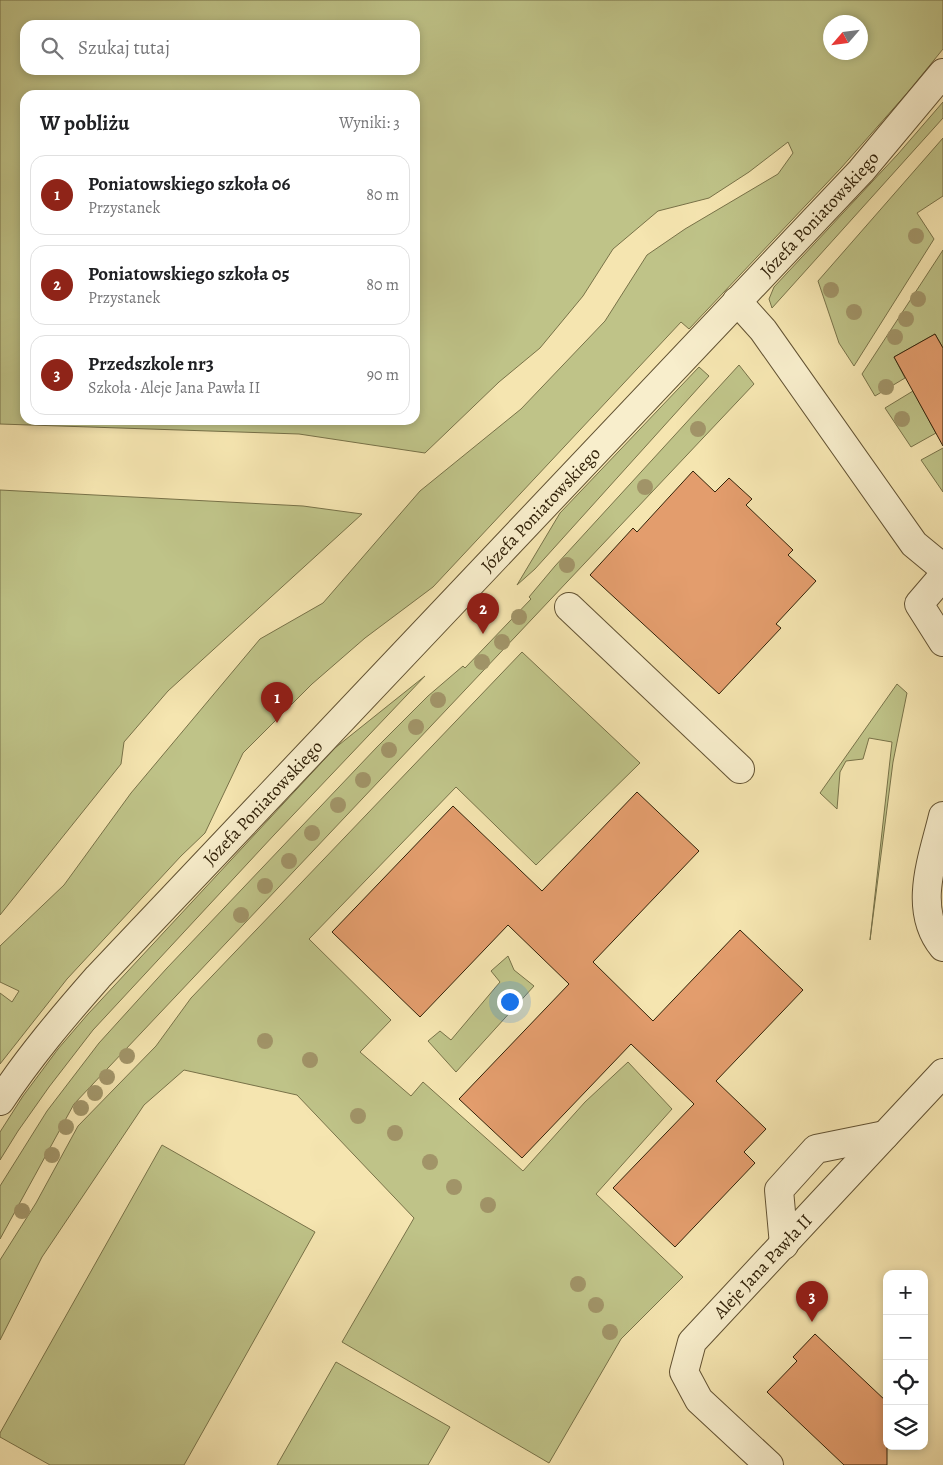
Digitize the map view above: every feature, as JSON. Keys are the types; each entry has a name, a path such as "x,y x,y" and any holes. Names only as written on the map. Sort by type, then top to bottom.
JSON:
{"street":[{"name":"Józefa Poniatowskiego","path":"0,1101 20,1071 98,977 861,171 943,73"},
{"path":"736,301 763,330 914,544 943,568"},
{"path":"943,576 919,604 943,642"},
{"path":"569,607 740,769"},
{"path":"943,816 927,886 926,903 929,922 943,947"},
{"name":"Aleje Jana Pawła II","path":"770,1465 699,1400 684,1372 692,1342 943,1073"},
{"path":"784,1245 779,1190 816,1148 885,1135"}],"green space":[{"path":"0,0 943,0 943,49 841,168 689,329 681,322 433,587 365,638 312,684 243,753 205,833 181,856 67,979 0,1064 0,993 12,1002 19,991 0,982 0,946 64,885 131,793 260,639 323,603 420,491 521,409 605,321 647,255 685,229 778,174 793,153 788,142 749,172 709,198 658,211 613,249 583,296 540,348 499,382 425,453 299,434 30,425 420,425 420,90 20,90 20,425 0,424"},
{"path":"943,102 943,118 772,308 769,299 774,287 898,154"},
{"path":"943,138 943,196 917,213 934,239 854,366 839,343 818,281"},
{"path":"943,250 943,348 935,334 894,357 905,378 875,396 862,374"},
{"path":"739,365 754,384 74,1104 0,1239 0,1186 47,1111 99,1043 167,968 377,747 428,696 463,666 465,668 531,599 529,597 555,566"},
{"path":"699,367 709,376 535,569 517,585 560,513"},
{"path":"913,391 936,433 911,447 885,408"},
{"path":"943,448 943,492 921,460"},
{"path":"0,490 303,506 362,514 168,691 124,742 121,764 0,915"},
{"path":"522,652 640,763 536,865 456,787 309,939 391,1020 360,1052 411,1096 423,1082 523,1171 585,1102 628,1062 672,1109 596,1194 683,1277 621,1339 549,1463 342,1342 414,1218 297,1095 184,1070 144,1105 42,1257 0,1340 0,1260 36,1203 78,1126 156,1046 191,998"},
{"path":"425,676 93,1030 49,1087 0,1160 0,1132 23,1096 58,1049 88,1014 335,748"},
{"path":"897,684 907,693 893,762 870,940 892,742 869,738 863,759 846,761 840,772 837,809 820,793"},
{"path":"508,956 514,970 534,986 456,1072 428,1041 440,1031 451,1040 500,982 491,971"},
{"path":"162,1145 315,1232 184,1465 50,1465 0,1437 0,1433"},
{"path":"336,1362 450,1427 428,1465 277,1465"}],"building":[{"path":"935,334 943,348 943,446 894,357"},
{"path":"693,471 715,492 729,478 752,499 746,505 793,550 788,555 816,581 776,624 781,628 719,694 590,575 633,528 637,532"},
{"path":"637,792 699,851 593,962 653,1021 740,930 803,990 716,1081 766,1129 744,1152 755,1163 675,1247 613,1188 694,1104 631,1044 522,1158 459,1099 569,984 508,925 420,1017 332,932 453,806 542,891"},
{"path":"815,1334 883,1398 883,1450 887,1450 887,1465 844,1465 767,1392 797,1361 793,1357"}],"place":[{"name":"Poniatowskiego szkoła 05","path":"483,634"},
{"name":"Poniatowskiego szkoła 06","path":"277,723"},
{"name":"Przedszkole nr3","path":"812,1322"}]}
